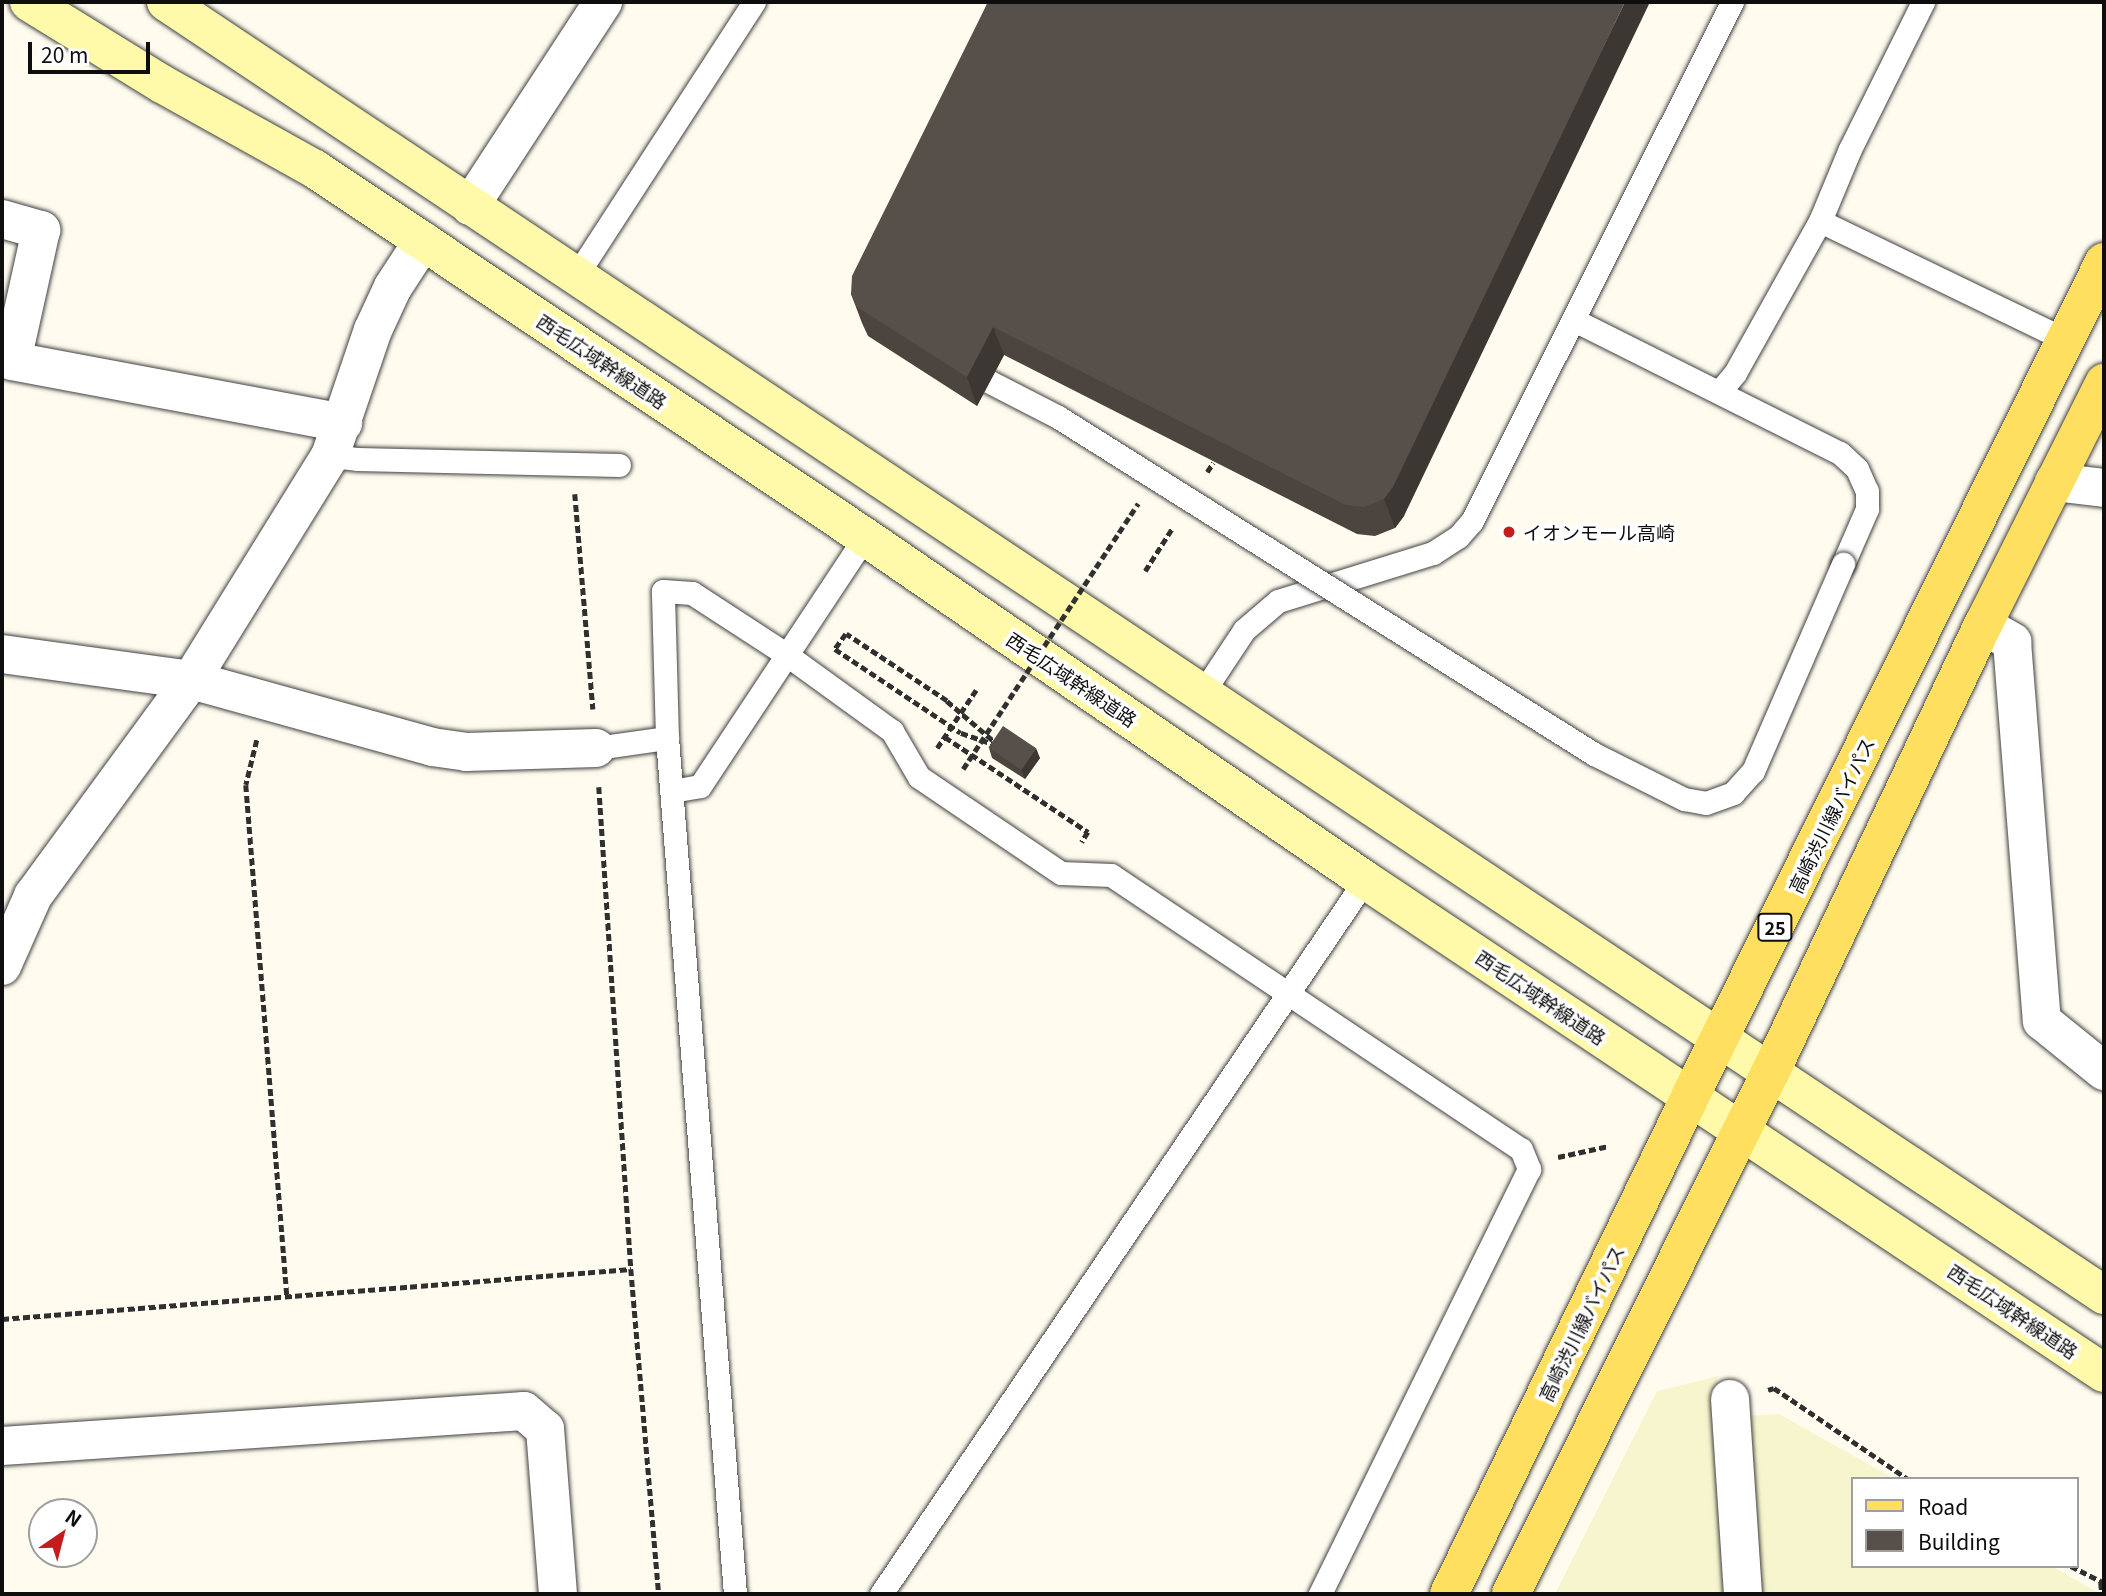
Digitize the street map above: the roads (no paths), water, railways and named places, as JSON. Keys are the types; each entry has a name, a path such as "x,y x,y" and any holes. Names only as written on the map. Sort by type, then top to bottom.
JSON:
{"main road":[{"name":"高崎渋川線バイパス","path":"1449,1594 1690,1097 2104,262"},
{"path":"1511,1594 1771,1071 1983,625 2104,383"}],"street":[{"name":"西毛広域幹線道路","path":"29,2 162,84 314,169 423,241 865,537 1365,880 2104,1373"},
{"path":"166,2 2104,1295"},
{"path":"470,206 603,2"},
{"path":"2,219 41,230 12,361 337,439"},
{"path":"2,966 33,896 191,680 337,439 373,330 393,287 423,241"},
{"path":"2054,482 2104,488"},
{"path":"1983,625 2012,642 2042,1021 2104,1071"},
{"path":"2,654 191,680 266,704 432,747 466,752 596,748"},
{"path":"1730,1399 1743,1594"},
{"path":"2,1446 524,1411 545,1429 558,1594"}],"lane":[{"path":"576,276 754,2"},
{"path":"1203,692 1244,630 1278,601 1433,553 1458,537 1472,521 1494,483 1732,2"},
{"path":"1720,391 1735,373 1820,220 1850,149 1923,2"},
{"path":"1820,220 2066,340"},
{"path":"990,382 1058,416 1594,754 1684,799 1706,803 1733,793 1753,771 1867,509 1867,491 1857,468 1840,453 1574,320"},
{"path":"337,439 357,459 620,465"},
{"path":"672,791 699,786 865,537"},
{"path":"735,1594 667,738 663,591 692,593 787,655 892,731 919,776 1061,873 1111,875 1521,1149 1529,1169 1320,1594"},
{"path":"596,748 667,738"},
{"path":"881,1594 1365,880"}],"place":[{"name":"イオンモール高崎","path":"1509,532"}]}
